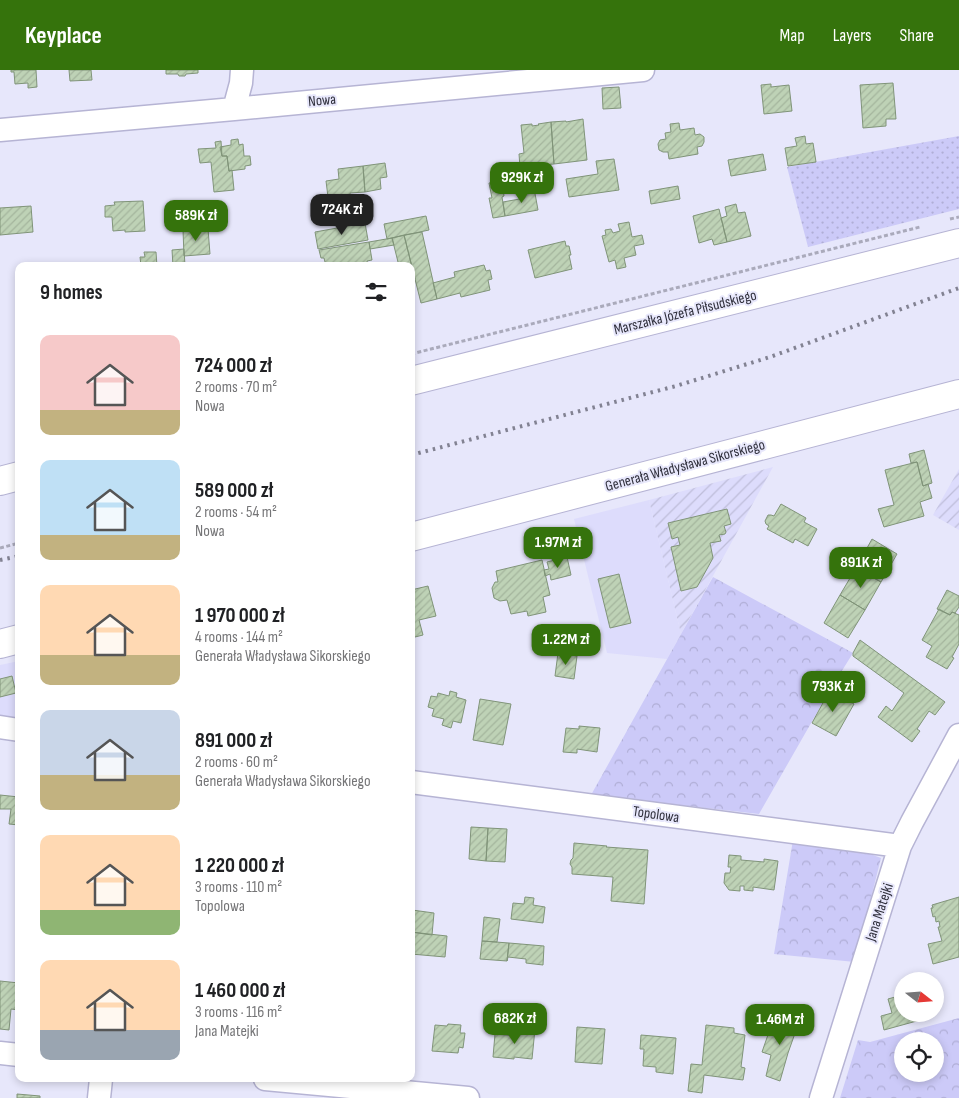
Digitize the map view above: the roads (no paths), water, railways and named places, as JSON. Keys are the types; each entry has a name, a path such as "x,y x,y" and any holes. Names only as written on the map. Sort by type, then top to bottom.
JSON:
{"main road":[{"name":"Marszałka Józefa Piłsudskiego","path":"415,380 954,231"},
{"name":"Generała Władysława Sikorskiego","path":"415,536 959,394"},
{"path":"0,481 15,477"},
{"path":"0,644 15,640"}],"street":[{"path":"234,110 242,70"},
{"name":"Nowa","path":"0,130 234,110 602,72 643,70"},
{"path":"0,727 15,729"},
{"name":"Jana Matejki","path":"821,1098 900,846 959,735"},
{"name":"Topolowa","path":"415,783 900,846"},
{"path":"0,1053 15,1055"},
{"path":"99,1098 101,1082"},
{"path":"297,1082 468,1098"}],"railway":[{"path":"415,454 676,386 770,357 959,288"},
{"path":"0,560 15,557"}]}
